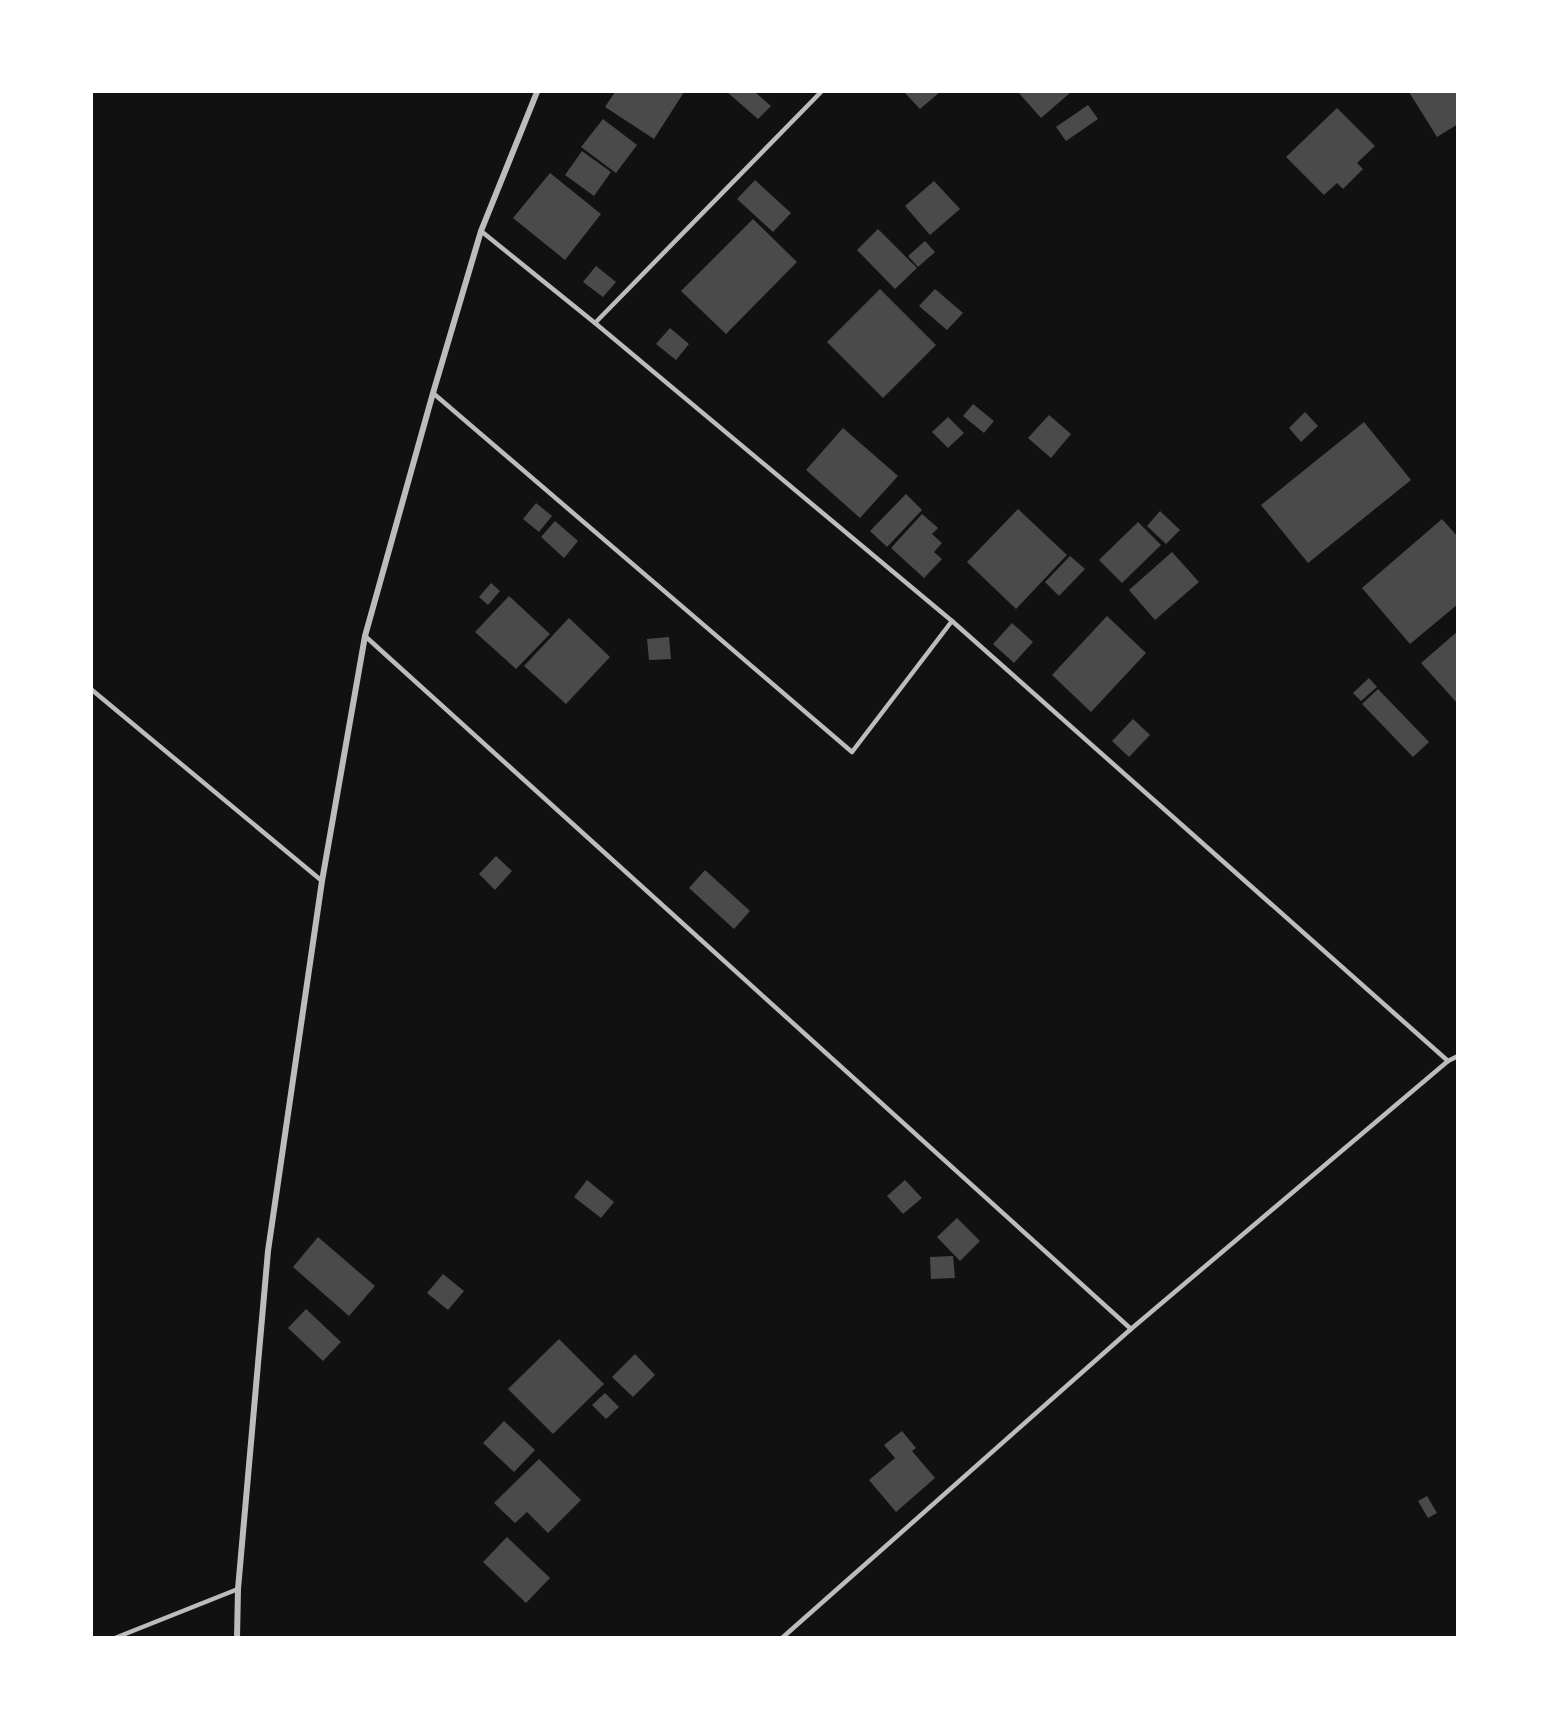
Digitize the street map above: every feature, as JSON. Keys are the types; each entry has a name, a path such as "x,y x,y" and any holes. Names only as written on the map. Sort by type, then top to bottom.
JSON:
{"street":[{"path":"237,1638 238,1589 268,1251 322,881 366,636 433,393 481,231 537,92"}],"lane":[{"path":"596,323 820,92"},
{"path":"481,231 596,323 952,621 1448,1061"},
{"path":"433,393 852,752 952,621"},
{"path":"366,636 1131,1329"},
{"path":"92,690 322,881"},
{"path":"782,1638 1131,1329 1448,1061 1458,1056"},
{"path":"115,1638 238,1589"}],"building":[{"path":"615,92 684,92 654,139 605,107"},
{"path":"727,92 755,92 771,106 758,119"},
{"path":"904,92 940,92 920,109"},
{"path":"1018,92 1071,92 1041,118"},
{"path":"1409,92 1458,92 1458,124 1437,137"},
{"path":"1088,105 1098,119 1066,141 1056,127"},
{"path":"1337,108 1375,146 1357,163 1363,169 1343,189 1337,183 1324,195 1286,157"},
{"path":"603,119 637,145 616,173 581,147"},
{"path":"582,151 611,172 594,196 565,175"},
{"path":"550,173 601,214 565,260 513,218"},
{"path":"755,180 791,213 773,232 737,199"},
{"path":"934,181 960,209 930,235 905,206"},
{"path":"753,219 797,262 726,334 681,291"},
{"path":"878,229 917,268 895,289 857,250"},
{"path":"925,241 935,252 918,267 908,256"},
{"path":"596,266 616,282 603,297 583,282"},
{"path":"880,289 936,345 883,398 827,342"},
{"path":"935,289 963,313 947,330 919,306"},
{"path":"670,328 689,344 676,360 656,344"},
{"path":"973,404 994,421 984,433 963,416"},
{"path":"1305,412 1318,426 1301,442 1289,428"},
{"path":"1049,415 1071,434 1051,458 1028,438"},
{"path":"948,417 964,433 948,448 932,432"},
{"path":"1364,422 1411,480 1308,563 1261,505"},
{"path":"843,428 898,476 860,518 806,470"},
{"path":"906,494 922,510 887,547 870,531"},
{"path":"536,503 552,516 539,532 523,519"},
{"path":"1018,509 1067,555 1016,609 967,562"},
{"path":"1160,511 1180,530 1166,544 1147,526"},
{"path":"922,514 938,528 932,534 942,543 934,552 942,559 924,578 891,548"},
{"path":"1442,519 1458,537 1458,604 1410,644 1362,588"},
{"path":"555,521 578,541 564,558 541,537"},
{"path":"1138,522 1161,545 1122,583 1099,560"},
{"path":"1172,552 1199,582 1155,620 1129,590"},
{"path":"1070,556 1085,569 1059,596 1045,582"},
{"path":"491,583 500,591 488,605 479,597"},
{"path":"509,596 550,634 516,669 475,632"},
{"path":"1107,616 1146,653 1091,712 1052,675"},
{"path":"569,618 610,657 566,704 524,666"},
{"path":"1012,623 1033,642 1014,663 993,644"},
{"path":"1458,631 1458,704 1421,663"},
{"path":"669,637 671,659 649,660 647,639"},
{"path":"1369,678 1377,687 1361,701 1353,693"},
{"path":"1378,689 1429,742 1413,757 1362,704"},
{"path":"1133,719 1150,735 1129,757 1112,741"},
{"path":"496,856 512,871 495,890 479,874"},
{"path":"705,870 750,911 734,929 689,888"},
{"path":"587,1180 614,1202 601,1218 574,1197"},
{"path":"905,1180 922,1198 903,1214 887,1196"},
{"path":"957,1218 980,1241 960,1261 937,1237"},
{"path":"318,1237 375,1286 349,1316 293,1267"},
{"path":"953,1256 955,1278 931,1279 930,1257"},
{"path":"443,1274 464,1291 448,1310 427,1293"},
{"path":"306,1309 341,1342 323,1361 288,1328"},
{"path":"559,1339 604,1384 553,1434 508,1389"},
{"path":"635,1354 655,1375 633,1397 612,1377"},
{"path":"605,1393 619,1407 606,1419 592,1405"},
{"path":"504,1421 535,1450 514,1472 483,1443"},
{"path":"902,1431 916,1448 912,1451 935,1478 896,1512 869,1480 895,1458 884,1445"},
{"path":"539,1459 581,1500 548,1533 527,1512 515,1523 494,1503"},
{"path":"1427,1496 1437,1513 1428,1518 1418,1501"},
{"path":"507,1537 550,1578 526,1603 483,1562"}]}
